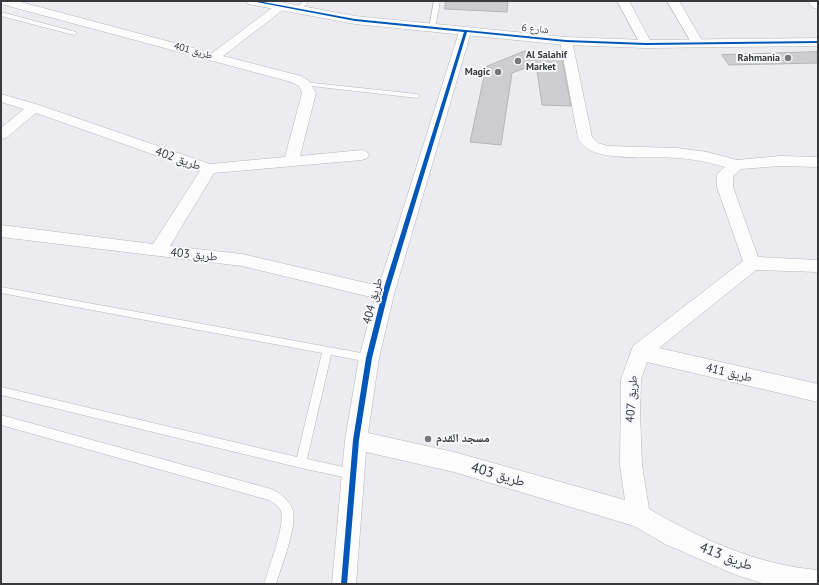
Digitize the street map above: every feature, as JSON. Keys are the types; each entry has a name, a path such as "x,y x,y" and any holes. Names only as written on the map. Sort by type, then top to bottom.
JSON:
{"street":[{"name":"طريق 401","path":"4,1 296,79 304,84"},
{"name":"شارع 6","path":"253,1 280,7 302,6 355,20 566,41 646,44 818,42"},
{"path":"623,1 646,44"},
{"path":"673,1 698,44"},
{"path":"814,1 818,6"},
{"path":"214,57 280,7"},
{"name":"طريق 404","path":"344,584 356,440 369,358 385,294 464,32"},
{"path":"566,41 585,138 592,146 606,151 691,154 737,165 780,161 818,162"},
{"path":"292,160 308,99 308,88 304,84"},
{"name":"طريق 402","path":"1,98 209,169 292,160 362,155"},
{"path":"1,135 34,108"},
{"path":"737,165 725,174 725,187 752,263"},
{"path":"158,251 209,169"},
{"name":"طريق 403","path":"1,231 242,260 385,294"},
{"path":"640,352 752,263 818,266"},
{"name":"طريق 411","path":"640,352 818,393"},
{"name":"طريق 407","path":"639,516 631,465 630,413 631,379 640,352"},
{"name":"طريق 403","path":"356,440 454,462 639,516"},
{"name":"طريق 413","path":"639,516 673,536 736,563 792,580 818,582"}],"lane":[{"path":"432,28 437,1"},
{"path":"2,14 18,5"},
{"path":"2,14 74,33"},
{"path":"304,84 417,96"},
{"path":"1,290 369,358"},
{"path":"301,463 327,351"},
{"path":"1,391 301,463 353,474"},
{"path":"1,420 271,495 282,501 287,511 286,524 270,584"}],"building":[{"path":"446,1 508,1 507,12 445,9"},
{"path":"525,51 561,52 571,106 542,105 536,64 512,73 501,145 470,142 486,67"},
{"path":"818,52 818,63 729,65 722,55"}],"cycle path":[{"path":"253,1 355,20 566,41 646,44 818,42"},
{"path":"344,584 356,440 369,358 385,294 465,32"}],"place":[{"name":"Rahmania","path":"788,58"},
{"name":"Al Salahif Market","path":"518,61"},
{"name":"Magic","path":"498,72"},
{"name":"مسجد القدم","path":"428,439"}]}
